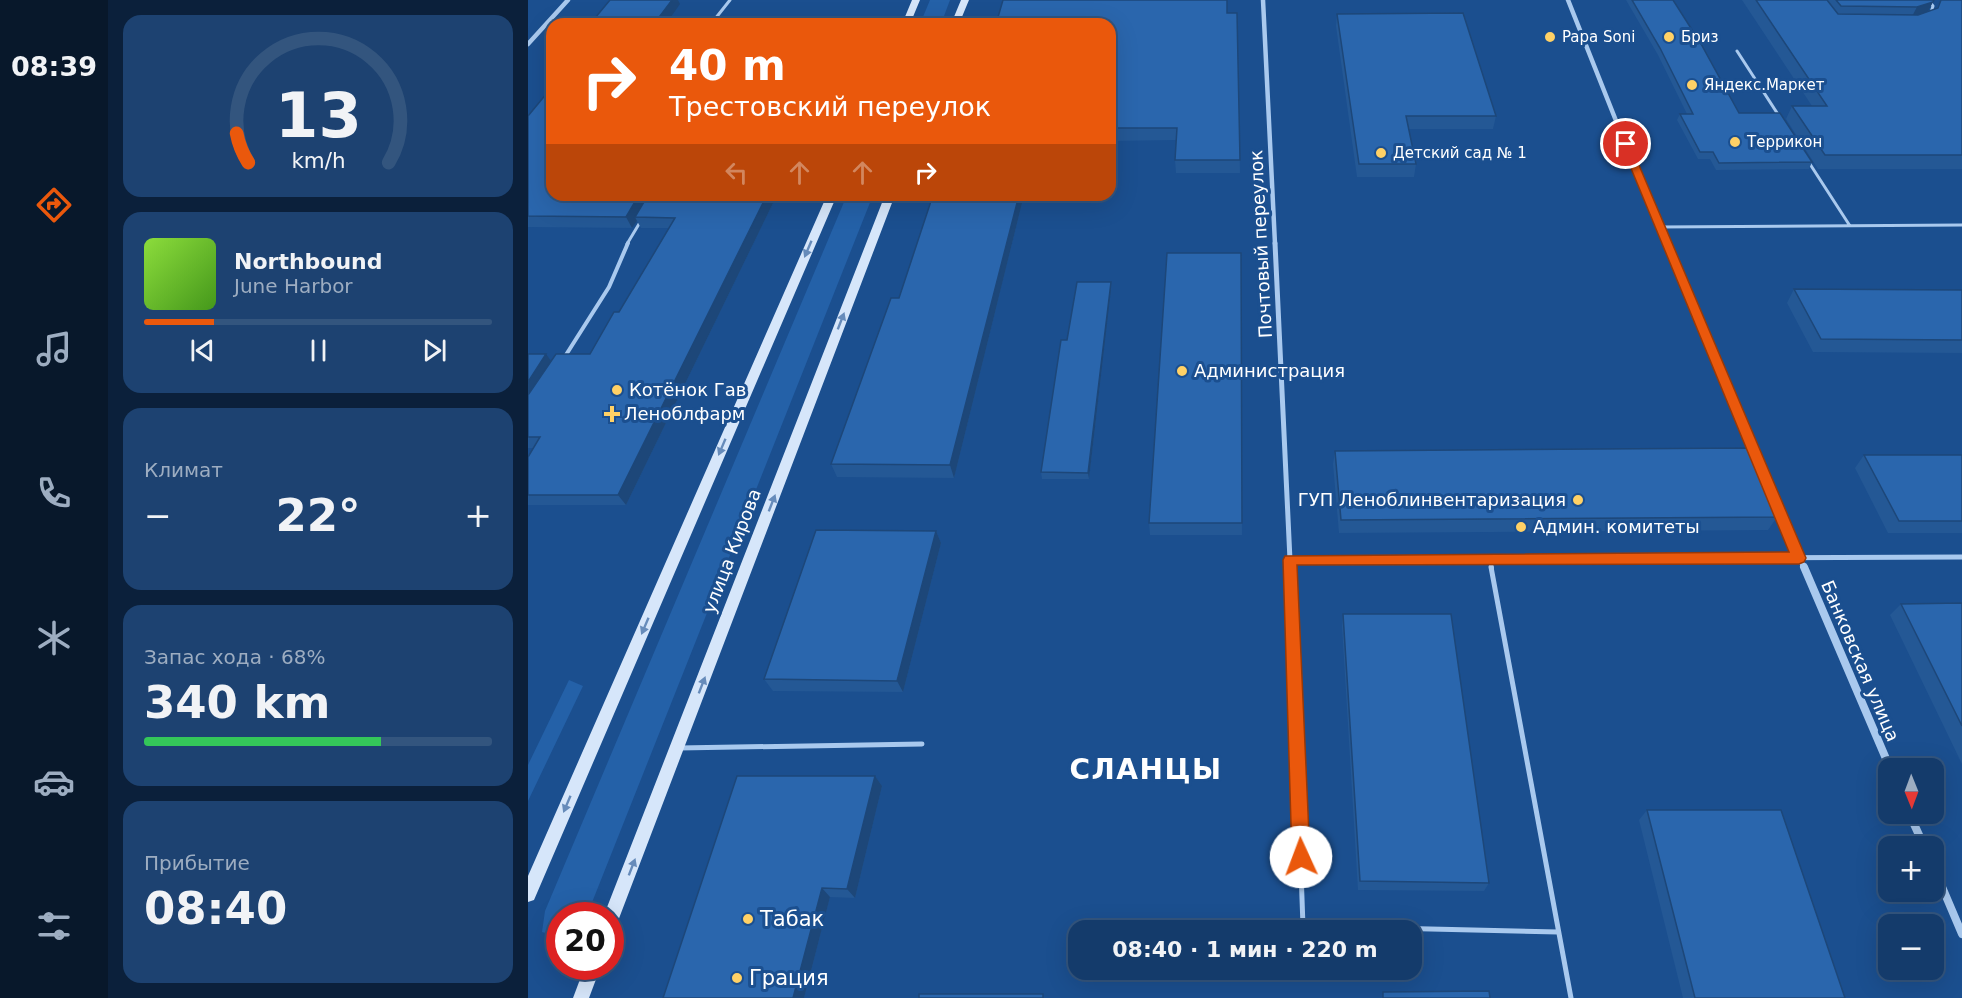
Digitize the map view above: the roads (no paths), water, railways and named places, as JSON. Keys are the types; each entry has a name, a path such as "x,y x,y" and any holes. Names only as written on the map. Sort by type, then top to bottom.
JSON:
{"main road":[{"path":"908,18 916,0"},
{"path":"958,18 965,0"},
{"path":"528,894 829,201"},
{"name":"улица Кирова","path":"617,902 888,201"},
{"path":"581,998 588,980"}],"street":[{"path":"552,18 568,0"},
{"name":"Почтовый переулок","path":"1263,0 1290,560"},
{"name":"Банковская улица","path":"1568,0 1658,227 1886,758"},
{"path":"528,44 546,24"},
{"path":"1290,560 1962,558"},
{"path":"1944,892 1962,934"}],"lane":[{"path":"716,18 730,0"},
{"path":"1928,0 1933,6 1929,18"},
{"path":"1737,51 1781,120"},
{"path":"1806,158 1850,226"},
{"path":"559,365 609,287 622,253 645,214"},
{"path":"1658,227 1962,225"},
{"path":"1490,559 1571,998"},
{"path":"1290,560 1304,926 1558,932"},
{"path":"677,748 922,744"}],"place":[{"name":"Papa Soni","path":"1550,37"},
{"name":"Бриз","path":"1669,37"},
{"name":"Яндекс.Маркет","path":"1692,85"},
{"name":"Террикон","path":"1735,142"},
{"name":"Детский сад № 1","path":"1381,153"},
{"name":"Администрация","path":"1182,371"},
{"name":"Котёнок Гав","path":"617,390"},
{"name":"Леноблфарм","path":"612,414"},
{"name":"ГУП Леноблинвентаризация","path":"1578,500"},
{"name":"Админ. комитеты","path":"1521,527"},
{"name":"Табак","path":"748,919"},
{"name":"Грация","path":"737,978"}],"district":[{"name":"СЛАНЦЫ","path":"1146,769"}]}
